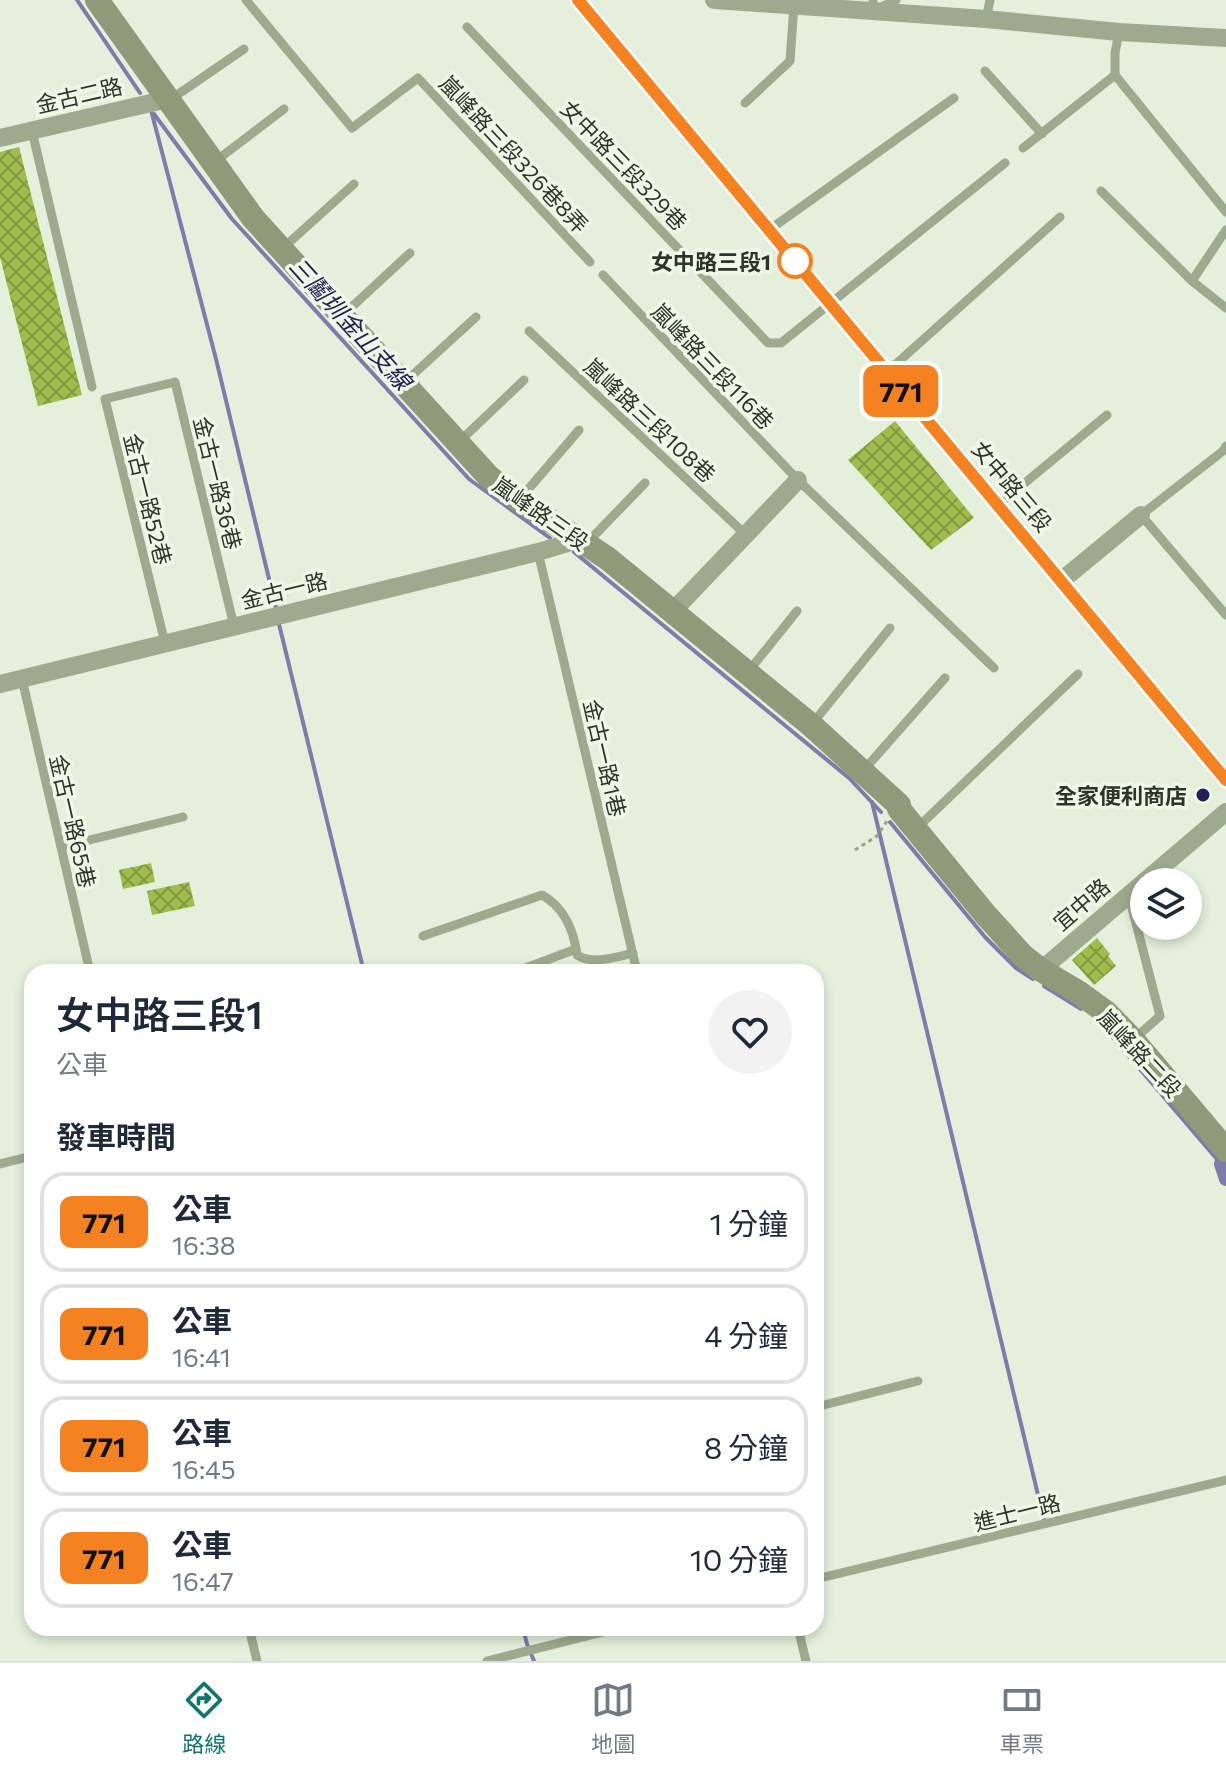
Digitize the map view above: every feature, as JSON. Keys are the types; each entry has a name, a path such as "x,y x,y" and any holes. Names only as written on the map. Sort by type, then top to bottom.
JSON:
{"street":[{"name":"女中路三段","path":"578,0 1226,780"},
{"path":"714,0 988,9 1119,32 1226,38"},
{"name":"嵐峰路三段","path":"101,1 212,164 253,218 489,477 607,558 748,672 863,771 899,805 899,809 985,914 1023,956 1041,970"},
{"name":"金古二路","path":"0,138 168,99"},
{"path":"673,611 798,480"},
{"path":"1061,581 1141,515"},
{"name":"金古一路","path":"0,684 582,542"},
{"name":"宜中路","path":"1041,970 1226,812"},
{"name":"嵐峰路二段","path":"1041,970 1107,1013 1223,1140"}],"lane":[{"name":"嵐峰路三段326巷8弄","path":"246,0 352,128 418,78 590,262"},
{"path":"873,6 896,0"},
{"path":"745,103 790,61 794,5"},
{"name":"女中路三段329巷","path":"467,27 768,343 781,343 1005,163"},
{"path":"1119,32 1115,75 1226,212"},
{"path":"168,99 244,49"},
{"path":"985,71 1042,134"},
{"path":"1023,148 1115,75"},
{"path":"769,230 954,98"},
{"path":"212,164 284,109"},
{"path":"32,131 92,387"},
{"path":"281,250 354,184"},
{"path":"1101,191 1192,281 1226,308"},
{"path":"886,373 1060,217"},
{"path":"1192,281 1226,230"},
{"path":"342,316 410,253"},
{"name":"嵐峰路三段116巷","path":"603,275 798,480 994,668"},
{"path":"403,384 476,317"},
{"name":"嵐峰路三段108巷","path":"529,331 746,535"},
{"path":"458,444 524,380"},
{"name":"金古一路36巷","path":"140,391 175,382 234,626"},
{"name":"金古一路52巷","path":"140,391 105,399 165,643"},
{"path":"997,506 1107,415"},
{"path":"519,500 579,430"},
{"path":"1226,446 1141,515 1226,615"},
{"path":"582,542 645,483"},
{"name":"金古一路1巷","path":"538,552 635,964"},
{"path":"748,672 797,611"},
{"path":"811,725 890,628"},
{"path":"916,829 1078,674"},
{"path":"863,771 945,678"},
{"name":"金古一路65巷","path":"22,679 88,964"},
{"path":"61,847 183,817"},
{"path":"1129,894 1160,1016 1133,1040"},
{"path":"423,936 542,895 552,900 563,913 575,940 577,955 582,959 608,959 633,953"},
{"path":"536,964 576,949"},
{"path":"607,964 608,959"},
{"path":"0,1164 24,1158"},
{"path":"824,1405 918,1381"},
{"name":"進士一路","path":"824,1577 1226,1480"},
{"path":"251,1636 257,1661"},
{"path":"487,1661 510,1659 591,1636"},
{"path":"800,1636 806,1661"}],"path":[{"path":"855,850 877,836 899,805"}],"building":[{"path":"19,147 82,395 38,406 0,257 0,152"},
{"path":"895,421 974,518 931,550 848,460"},
{"path":"151,863 155,882 123,889 119,870"},
{"path":"189,882 195,906 152,915 147,891"},
{"path":"1097,938 1116,966 1094,985 1072,960"}],"waterway":[{"name":"三鬮圳金山支線","path":"77,0 140,93"},
{"path":"151,110 216,359 277,612"},
{"name":"三鬮圳金山支線","path":"154,114 232,219 469,479 550,538"},
{"name":"三鬮圳金山支線","path":"574,552 849,778 881,812"},
{"path":"278,620 362,964"},
{"path":"872,802 1044,1520"},
{"name":"三鬮圳金山支線","path":"890,822 985,937 1016,968 1033,979"},
{"name":"三鬮圳金山支線","path":"1044,986 1081,1009"},
{"name":"三鬮圳金山支線","path":"1098,1020 1221,1164"},
{"path":"1221,1164 1226,1179"},
{"path":"525,1636 534,1661"}],"bus line":[{"name":"771","path":"578,0 1226,780"}],"place":[{"name":"女中路三段1","path":"795,261"},
{"name":"全家便利商店","path":"1203,795"}]}
